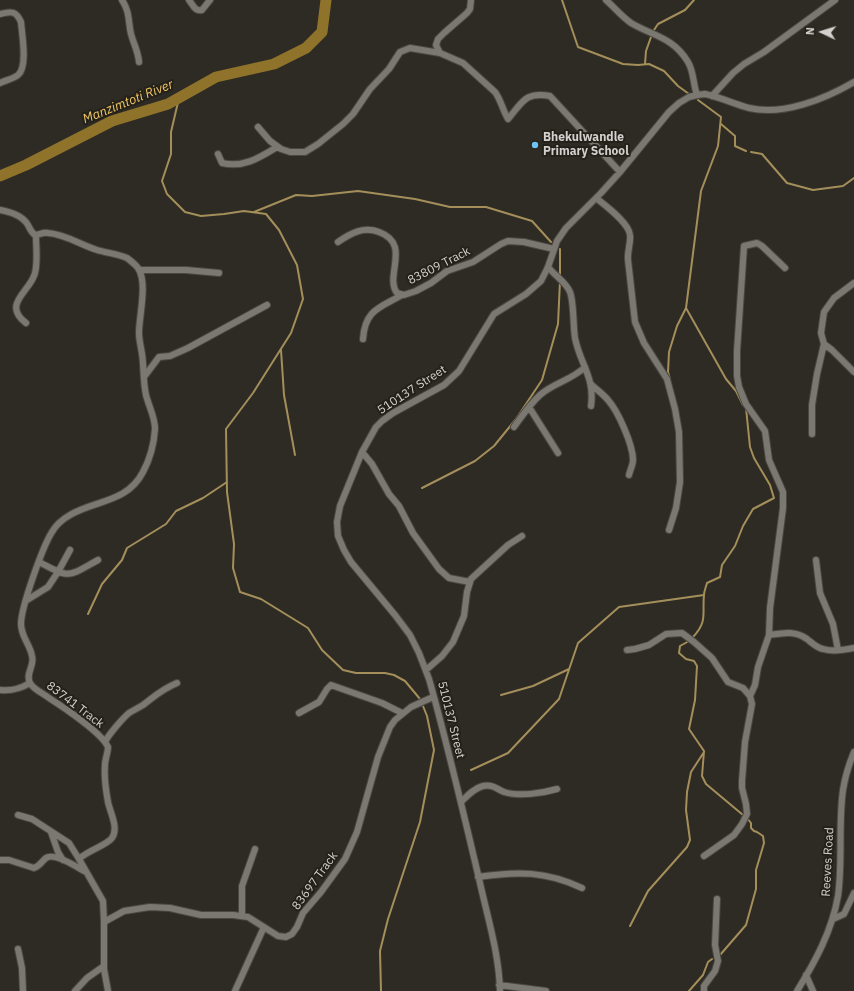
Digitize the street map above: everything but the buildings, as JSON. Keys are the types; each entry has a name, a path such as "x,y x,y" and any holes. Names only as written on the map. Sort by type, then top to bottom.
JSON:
{"street":[{"path":"122,0 128,11 131,33 136,46 139,62"},
{"path":"188,0 198,11 202,10 210,0"},
{"path":"440,53 436,45 438,39 467,13 470,9 471,0"},
{"path":"606,0 624,18 664,38 678,49 689,64 697,94 712,96 758,110 776,110 819,100 836,93 854,82"},
{"path":"712,96 733,73 744,64 764,52 835,0"},
{"path":"0,14 7,12 17,14 22,29 24,59 22,71 19,74 15,77 0,82"},
{"path":"258,127 270,141 281,149 305,152 318,144 353,114 370,89 387,72 400,52 405,49 415,48 440,53 463,63 495,92 499,97 503,111 508,119 523,100 528,97 533,95 550,96 620,172"},
{"name":"510137 Street","path":"500,988 494,940 461,802 426,670 410,635 396,615 351,562 344,550 338,536 337,522 340,506 362,452 376,427 393,413 444,385 459,371 494,314 526,294 544,277 558,238 563,231 620,172 669,112 679,103 697,94"},
{"path":"218,154 222,163 244,164 255,160 277,146"},
{"path":"596,198 622,220 629,230 630,238 627,250 635,322 644,343 667,379 675,409 679,432 680,482 676,508 669,530"},
{"path":"0,210 21,217 28,225 32,234 36,236"},
{"name":"83809 Track","path":"338,242 354,232 370,229 381,232 390,238 396,250 393,287 397,293 402,295 423,287 447,271 473,262 505,242 517,240 554,250"},
{"path":"36,236 48,233 78,241 96,249 127,258 139,270 186,270 219,273"},
{"path":"26,323 19,316 16,308 19,298 35,275 36,236"},
{"path":"750,696 755,685 758,667 769,635 770,608 781,527 783,492 769,460 765,431 746,404 739,387 737,376 737,351 744,246 756,243 762,246 785,268"},
{"path":"548,267 554,275 567,286 571,294 575,338 578,351 592,385 591,406"},
{"name":"83741 Track","path":"79,859 88,852 110,840 114,833 114,822 108,800 104,767 108,750 105,742 74,716 30,683 28,677 33,662 32,656 23,637 21,624 22,613 39,562 51,533 64,518 113,499 130,488 137,481 146,465 152,448 154,421 146,395 139,335 142,289 141,274 139,270"},
{"path":"854,283 834,298 824,312 821,336 827,346 854,372"},
{"path":"363,339 364,327 369,316 375,310 402,295"},
{"path":"144,377 159,356 170,356 188,348 267,305"},
{"path":"812,434 812,405 817,374 827,346"},
{"path":"514,427 540,395 550,388 571,378 585,367"},
{"path":"592,385 603,394 611,404 627,436 633,458 629,475"},
{"path":"529,407 558,453"},
{"path":"362,452 372,464 389,494 399,506 413,533 439,569 449,578 470,582"},
{"path":"426,670 442,656 453,642 464,616 467,592 471,579 508,544 522,536"},
{"path":"26,600 44,590 52,582 70,550"},
{"path":"39,562 63,574 72,574 98,560"},
{"path":"816,560 820,593 833,624 838,650"},
{"path":"627,650 649,644 666,634 677,632 682,633 712,658 728,682 743,688 750,696 752,704 745,742 742,781 747,814 734,835 704,856"},
{"path":"769,635 786,632 793,633 804,637 821,649 838,650 854,648"},
{"path":"0,690 9,691 30,683"},
{"path":"105,742 109,734 128,714 165,687 177,683"},
{"path":"299,712 319,702 331,685 382,703 402,713"},
{"name":"83697 Track","path":"104,922 124,911 150,907 170,908 201,915 242,916 253,919 280,937 289,936 292,934 303,913 342,865 357,832 378,757 388,732 395,720 402,713 433,697"},
{"name":"Reeves Road","path":"797,991 820,950 833,919 840,873 841,812 843,791 854,752"},
{"path":"461,802 469,793 479,787 484,786 494,786 504,792 522,794 548,792 557,789"},
{"path":"18,814 32,819 70,843 84,871 102,899 104,922 104,966 108,991"},
{"path":"50,831 58,852 63,860"},
{"path":"242,916 242,886 255,849"},
{"path":"0,860 9,860 34,868 38,867 48,857 55,857 84,871"},
{"path":"478,877 499,873 532,873 550,876 582,888"},
{"path":"833,919 844,914 854,893"},
{"path":"704,991 704,986 715,971 718,961 715,945 717,899"},
{"path":"235,991 264,927"},
{"path":"18,949 22,968 23,991"},
{"path":"75,991 87,978 104,966"},
{"path":"806,976 813,991"},
{"path":"500,988 546,991"}],"waterway":[{"name":"Manzimtoti River","path":"0,176 26,165 112,121 168,104 216,77 274,64 306,48 322,32 326,0"},
{"path":"562,0 578,47 623,64 649,64 664,71 678,86 689,94"},
{"path":"654,30 658,24 685,10 694,0"},
{"path":"645,64 646,51 651,37"},
{"path":"179,98 171,132 171,154 162,181 167,194 185,212 201,216 244,211 266,214 279,230 297,265 303,299 291,333 253,393 226,429 227,492 234,544 233,568 240,592 261,599 308,628 322,650 343,670 356,673 385,673 394,675 405,681 420,699"},
{"path":"670,379 668,372 669,352 677,326 686,308 701,191 718,146 721,117 698,100"},
{"path":"721,124 735,136 735,146 746,151"},
{"path":"751,152 762,154 787,183 813,190 843,186 854,178"},
{"path":"254,212 296,195 312,196 358,191 415,199 450,207 486,207 532,221 551,242"},
{"path":"560,249 560,276"},
{"path":"422,488 475,461 494,446 516,419 542,380 558,324 560,281"},
{"path":"686,308 726,379 736,391 743,405"},
{"path":"281,350 284,395 295,455"},
{"path":"693,637 703,622 704,594 707,583 720,577 722,565 735,546 743,526 753,509 774,498 770,485 754,458 750,447 746,408"},
{"path":"88,614 102,584 122,560 127,548 166,524 176,511 203,498 227,482"},
{"path":"471,770 508,753 559,699 578,643 619,607 704,595"},
{"path":"689,641 680,646 679,653 686,659 694,661 697,666 695,700 689,729 704,751 702,776 706,784 743,815"},
{"path":"501,695 533,686 569,669"},
{"path":"381,991 380,951 388,919 420,822 434,750 427,716 423,706"},
{"path":"630,926 648,891 687,847 690,840 686,810 687,792 691,772 704,752"},
{"path":"720,955 746,925 756,889 756,870 764,843 763,836 751,828 751,823 747,818"},
{"path":"689,991 703,975 708,962 712,959"}],"place":[{"name":"Bhekulwandle Primary School","path":"535,145"}]}
